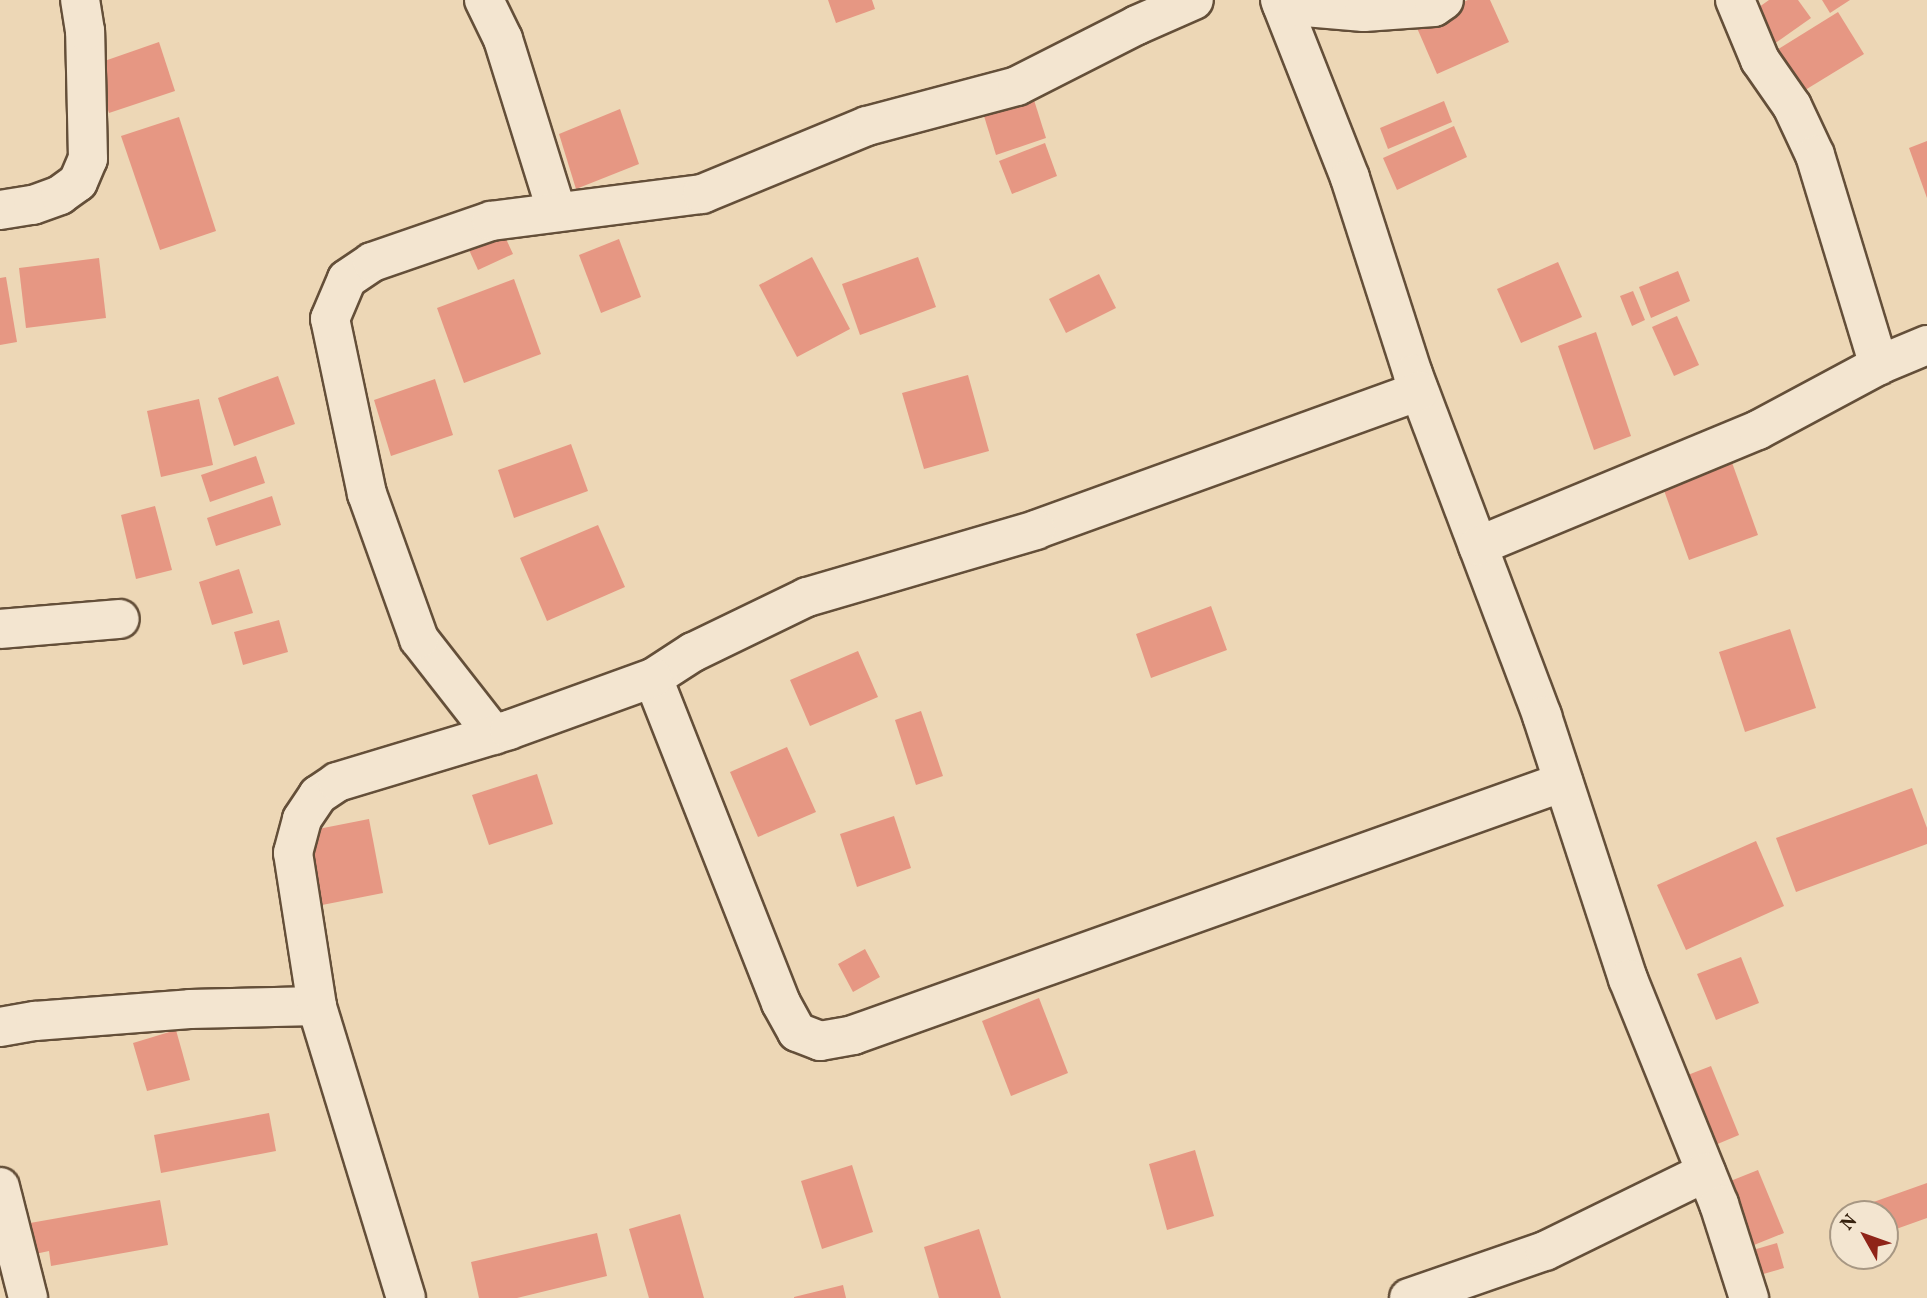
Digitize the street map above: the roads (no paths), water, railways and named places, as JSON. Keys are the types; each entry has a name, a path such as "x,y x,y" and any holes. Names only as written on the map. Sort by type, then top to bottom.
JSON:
{"street":[{"path":"0,210 33,205 60,195 79,182 88,159 85,31 80,0"},
{"path":"484,0 503,39 557,212"},
{"path":"494,734 419,639 367,494 330,319 347,279 372,262 491,221 702,194 867,126 1017,86 1194,0"},
{"path":"1444,0 1434,7 1364,12 1281,2 1350,178 1419,391 1563,782 1628,979 1706,1172 1749,1298"},
{"path":"1735,0 1760,60 1792,106 1815,155 1880,365"},
{"path":"1478,546 1758,430 1880,365 1927,345"},
{"path":"405,1298 317,1006 293,853 302,819 318,795 337,782 494,734 653,678 693,652 807,597 1036,530 1419,391"},
{"path":"0,629 120,620"},
{"path":"653,678 782,1003 797,1032 820,1041 866,1030 1563,782"},
{"path":"0,1027 35,1021 177,1010 317,1006"},
{"path":"1409,1298 1545,1251 1706,1172"},
{"path":"0,1187 28,1298"}]}
